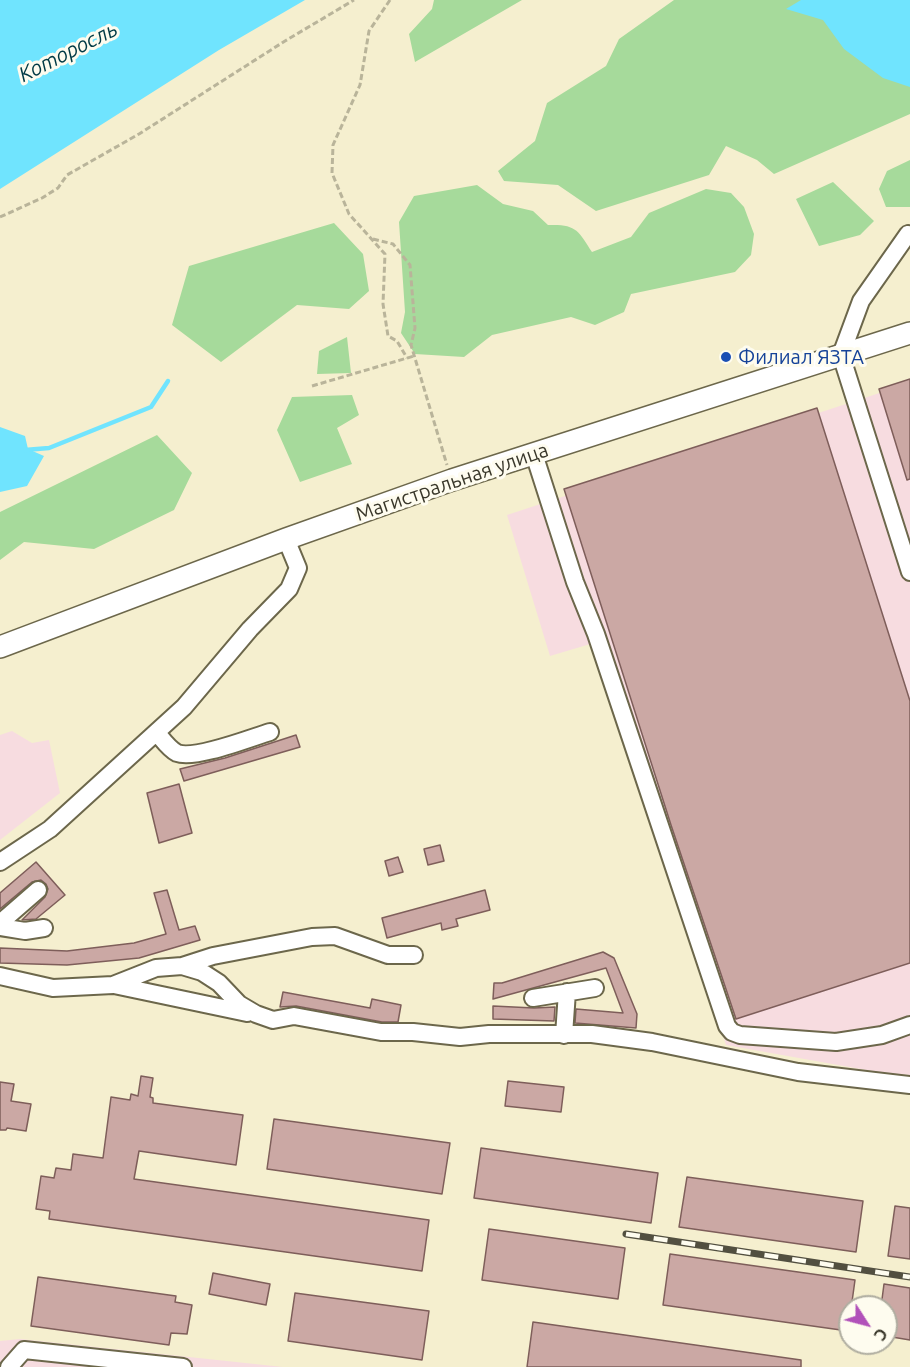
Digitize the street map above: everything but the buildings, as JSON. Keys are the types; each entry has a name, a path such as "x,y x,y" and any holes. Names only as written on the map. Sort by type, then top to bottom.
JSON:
{"main road":[{"name":"Магистральная улица","path":"0,647 286,539 452,480 910,333"}],"lane":[{"path":"908,234 861,301 841,355 910,572"},
{"path":"534,454 575,582 596,634 727,1026 732,1032 740,1035 836,1042 882,1035 910,1025"},
{"path":"0,862 50,829 157,733 184,707 250,628 289,589 298,568 286,539"},
{"path":"157,733 175,752 185,755 200,753 270,732"},
{"path":"0,923 38,890"},
{"path":"0,927 25,931 44,928"},
{"path":"113,985 156,968 182,966 213,956 312,938 335,936 388,955 414,955"},
{"path":"182,966 202,972 219,983 239,1004 256,1014"},
{"path":"0,976 53,988 113,985 256,1014 273,1020 294,1016 381,1032 413,1032 460,1037 489,1034 592,1034 652,1042 798,1072 910,1085"},
{"path":"533,998 596,988"},
{"path":"564,1035 567,992"},
{"path":"9,1367 24,1350 183,1367"}],"path":[{"path":"0,217 42,198 58,188 67,175 139,134 354,0"},
{"path":"390,0 369,32 360,85 333,145 332,173 349,214 385,254 383,304 388,336 397,341 407,358"},
{"path":"371,238 393,244 410,265 416,328 411,345 452,480"},
{"path":"312,386 414,356"}],"shaded area":[{"path":"910,383 910,1075 883,1073 726,1045 597,642 550,656 507,515"},
{"path":"12,731 32,743 49,740 60,793 0,840 0,735"},
{"path":"20,1339 283,1367 0,1367 0,1341"}],"green space":[{"path":"434,0 522,0 415,62 409,34 432,9"},
{"path":"674,0 910,0 910,114 774,174 757,160 726,146 709,175 596,211 558,185 504,181 498,171 535,141 547,103 606,66 619,39"},
{"path":"910,160 910,207 886,207 879,189 887,171"},
{"path":"833,182 874,221 860,235 819,246 796,199"},
{"path":"477,185 503,204 533,211 548,225 571,227 583,238 592,252 631,237 649,213 706,189 731,193 744,207 754,234 751,255 735,272 631,294 624,312 595,325 571,317 492,335 464,357 415,354 401,333 405,312 399,222 414,196"},
{"path":"334,223 363,254 369,291 349,309 297,305 221,362 172,325 189,266"},
{"path":"347,337 351,373 317,374 319,351"},
{"path":"352,395 359,415 337,428 352,464 300,482 277,430 292,397"},
{"path":"157,435 192,473 174,510 94,549 24,542 0,560 0,512"}],"water":[{"name":"Которосль","path":"0,0 305,0 219,50 0,189"},
{"path":"801,0 910,0 910,87 883,78 844,49 823,20 786,9"},
{"path":"0,427 25,436 28,449 44,456 27,486 0,492"}],"waterway":[{"path":"25,450 49,448 151,407 168,381"}],"railway":[{"path":"626,1234 910,1277"}],"place":[{"name":"Филиал ЯЗТА","path":"726,357"}]}
